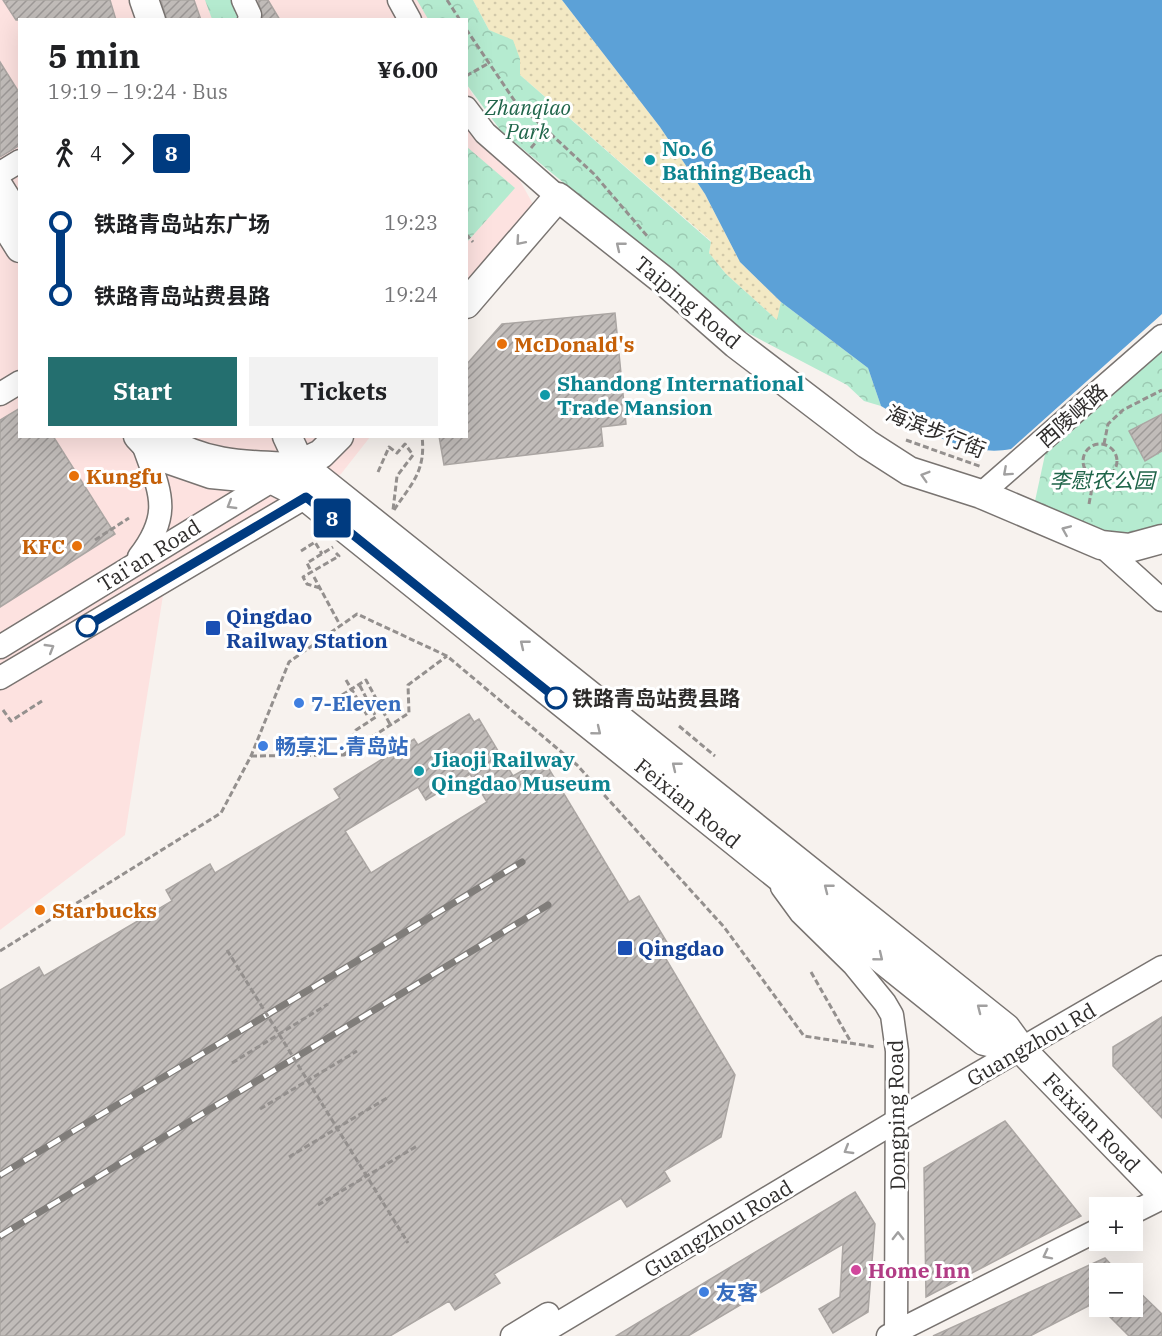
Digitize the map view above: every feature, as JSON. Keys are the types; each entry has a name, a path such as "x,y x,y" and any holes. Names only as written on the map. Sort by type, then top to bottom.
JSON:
{"main road":[{"path":"144,0 150,18"},
{"path":"468,302 558,197"},
{"name":"Taiping Road","path":"558,197 663,279 736,344 867,444 909,471 984,481 1101,545 1129,548 1162,538"},
{"path":"0,216 18,245"},
{"path":"288,438 300,464 306,497"},
{"path":"300,464 321,454 337,438"},
{"path":"148,439 156,455 211,474 273,480"},
{"name":"Feixian Road","path":"300,464 1006,1028 1022,1050 1162,1196"},
{"name":"Feixian Road","path":"273,480 306,497 984,1041 1022,1050"}],"street":[{"path":"243,0 249,18"},
{"path":"399,0 409,18"},
{"name":"Taiping Road","path":"468,111 485,133 558,197"},
{"path":"0,173 18,162"},
{"path":"0,183 18,212"},
{"name":"西陵峡路","path":"984,481 1162,336"},
{"path":"0,394 18,383"},
{"path":"132,566 154,537 161,515 159,490 148,439 225,461 300,464"},
{"name":"Tai'an Road","path":"0,647 300,464"},
{"name":"Tai'an Road","path":"0,678 306,497"},
{"path":"1101,545 1162,600"},
{"name":"Dongping Road","path":"768,867 801,913 854,965 892,1015 897,1051 898,1120 894,1334"},
{"name":"Guangzhou Rd","path":"898,1120 1162,967"},
{"name":"Guangzhou Road","path":"537,1336 898,1120"},
{"path":"1143,1207 1162,1196"},
{"path":"512,1336 693,1229 742,1213"},
{"path":"894,1334 1089,1235"}],"path":[{"path":"447,0 459,18"},
{"path":"468,32 514,100 594,174 652,241"},
{"path":"468,75 489,63"},
{"path":"534,144 546,130"},
{"path":"468,236 473,242"},
{"path":"1104,444 1108,424 1115,417 1133,404 1162,390"},
{"name":"海滨步行街","path":"897,436 984,481"},
{"path":"378,472 389,447 397,453 405,444 413,455 397,476 393,512 414,480 424,458 422,438"},
{"path":"1104,444 1116,455 1116,466 1110,474 1094,476 1086,469 1084,458 1089,448 1104,444"},
{"path":"1089,504 1094,476"},
{"path":"95,540 129,518"},
{"path":"302,550 322,538"},
{"path":"315,542 322,554"},
{"path":"310,569 307,563 333,547 339,556 303,577 307,584 320,588"},
{"path":"314,577 340,625"},
{"path":"0,951 221,813 251,756 288,662 357,614 447,656 578,765 724,927 804,1036 876,1047"},
{"path":"251,756 344,755 409,713 408,685 447,656"},
{"path":"346,680 367,715"},
{"path":"342,695 366,680 391,726"},
{"path":"344,755 356,730 376,717 359,684"},
{"path":"3,710 11,722 42,700"},
{"path":"679,726 715,756"},
{"path":"227,950 408,1243"},
{"path":"811,972 852,1044"},
{"path":"232,1063 328,1004"},
{"path":"260,1109 357,1050"},
{"path":"289,1157 387,1098"},
{"path":"318,1205 417,1146"}],"shaded area":[{"path":"0,0 421,0 431,18 18,18 18,438 369,438 341,474 164,589 125,835 0,930"},
{"path":"468,87 539,215 468,307"}],"green space":[{"path":"205,0 247,0 257,18 212,18"},
{"name":"Zhanqiao Park","path":"417,0 473,0 489,30 513,40 520,59 520,75 711,242 709,253 726,274 777,320 781,302 868,368 881,406 864,401 847,385 727,322 646,251 501,131 468,86 468,18 427,18"},
{"path":"468,148 515,188 468,241"},
{"name":"李慰农公园","path":"1162,346 1162,539 1129,548 1032,515 1046,450"}],"sand":[{"name":"No. 6 Bathing Beach","path":"473,0 562,0 660,127 705,194 740,262 781,302 778,321 726,274 709,253 711,241 520,75 520,59 489,30"}],"water":[{"path":"562,0 1162,0 1162,314 1011,449 994,451 977,449 927,432 881,406 868,368 781,302 740,262 705,194 660,127"}],"building":[{"path":"3,0 110,0 115,18 18,18 16,20"},
{"path":"161,0 194,0 200,18 166,18"},
{"path":"258,0 268,0 279,18 262,18"},
{"path":"0,62 18,91 18,146 0,157"},
{"name":"Shandong International Trade Mansion","path":"615,313 626,424 601,427 603,446 444,465 439,438 468,438 468,363 502,324"},
{"path":"18,409 18,438 54,438 115,534 0,607 0,420"},
{"path":"1162,414 1162,451 1145,461 1129,431"},
{"path":"469,714 474,722 479,719 513,776 543,759 629,902 639,896 671,949 663,954 735,1075 721,1137 664,1171 670,1181 627,1207 621,1198 494,1274 500,1283 455,1310 449,1301 390,1336 0,1336 0,990 39,967 44,976 172,901 166,890 210,864 215,873 340,798 334,789 414,739 418,745","holes":["470,774 487,802 371,873 345,831 418,787 426,800"]},
{"path":"1162,1017 1162,1118 1113,1066 1113,1047"},
{"path":"1005,1121 1081,1216 926,1297 924,1168"},
{"path":"855,1192 875,1224 868,1312 833,1333 819,1309 840,1297 843,1244 688,1336 616,1336"},
{"path":"1105,1258 1110,1263 1094,1263"},
{"path":"1089,1265 1089,1306 1030,1336 933,1336"},
{"path":"1143,1296 1162,1314 1162,1336 1129,1336 1110,1317 1143,1317"}],"railway":[{"path":"0,1175 522,862"},
{"path":"0,1236 548,905"}],"bus line":[{"name":"8","path":"87,626 306,497 556,698"}],"place":[{"name":"No. 6 Bathing Beach","path":"650,160"},
{"name":"McDonald's","path":"502,344"},
{"name":"Shandong International Trade Mansion","path":"545,395"},
{"name":"Kungfu","path":"74,476"},
{"name":"KFC","path":"77,546"},
{"name":"Qingdao Railway Station","path":"213,628"},
{"name":"铁路青岛站费县路","path":"556,698"},
{"name":"7-Eleven","path":"299,703"},
{"name":"畅享汇·青岛站","path":"263,746"},
{"name":"Jiaoji Railway Qingdao Museum","path":"419,771"},
{"name":"Starbucks","path":"40,910"},
{"name":"Qingdao","path":"625,948"},
{"name":"Home Inn","path":"856,1270"},
{"name":"友客","path":"704,1292"}]}
